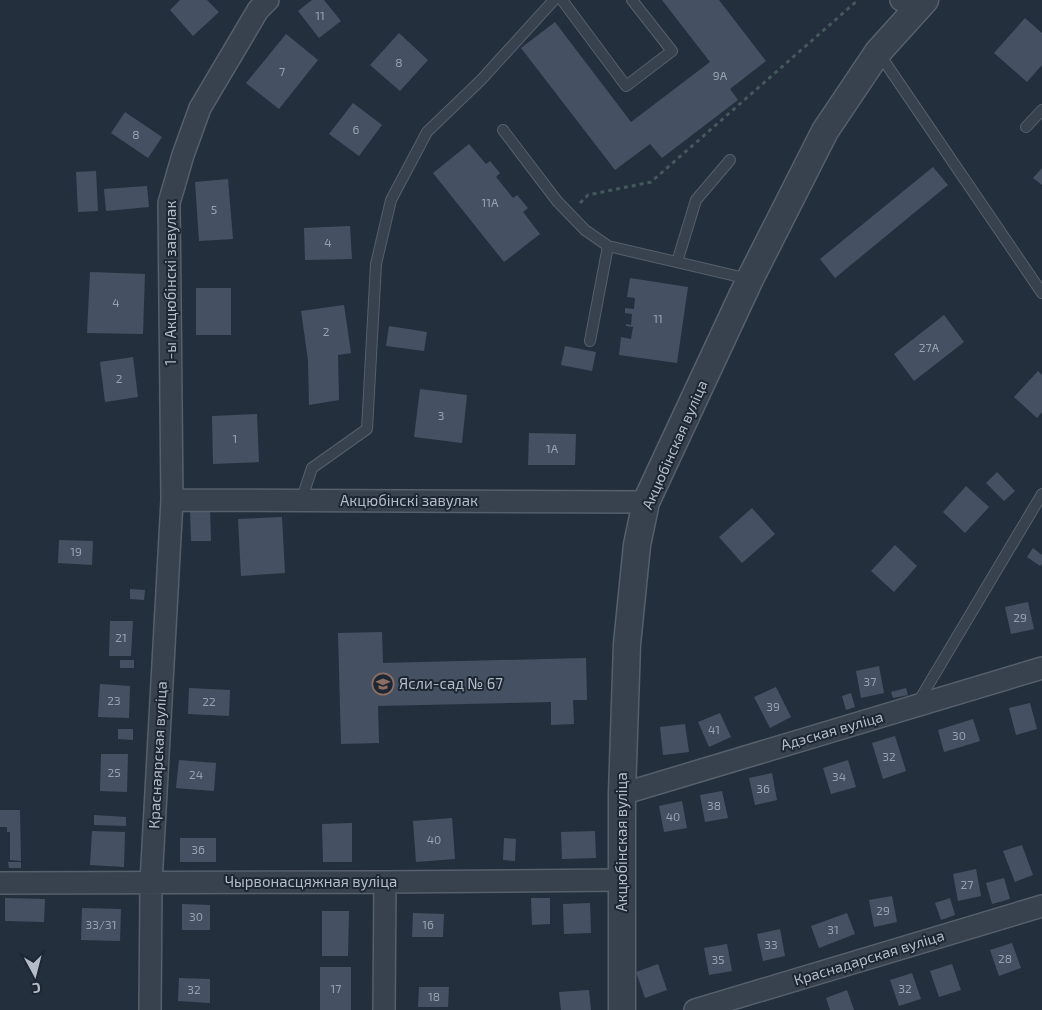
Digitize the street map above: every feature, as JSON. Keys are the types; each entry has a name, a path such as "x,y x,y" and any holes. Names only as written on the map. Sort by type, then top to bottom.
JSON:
{"street":[{"name":"1-ы Акцюбінскі завулак","path":"172,500 169,203 183,155 200,108 258,10 268,0"},
{"name":"Акцюбінская вуліца","path":"622,1010 622,794 627,644 637,545 646,502 750,279 825,131 878,52 915,2"},
{"name":"Акцюбінскі завулак","path":"172,500 646,502"},
{"name":"Краснаярская вуліца","path":"150,1010 150,883 172,500"},
{"name":"Адэская вуліца","path":"622,794 1042,668"},
{"name":"Чырвонасцяжная вуліца","path":"0,883 622,880"},
{"path":"384,1010 385,882"},
{"name":"Краснадарская вуліца","path":"695,1010 1042,906"}],"lane":[{"path":"301,501 312,468 367,429 376,264 391,200 426,132 481,80 554,0"},
{"path":"562,0 626,86 672,51 632,0"},
{"path":"878,52 1042,292"},
{"path":"1026,127 1042,110"},
{"path":"503,130 557,201 585,230 608,246 750,279"},
{"path":"677,262 696,200 730,160"},
{"path":"590,341 608,246"},
{"path":"915,707 1042,494"}],"path":[{"path":"568,213 588,195 651,182 858,0"}],"building":[{"path":"180,0 207,0 219,12 193,36 170,10"},
{"path":"312,0 324,0 341,21 319,38 298,11"},
{"path":"662,0 719,0 766,61 730,89 738,100 662,158 650,144 615,170 521,48 555,22 631,122 710,62"},
{"path":"1025,18 1042,33 1042,65 1027,82 994,53"},
{"path":"399,33 428,60 400,91 370,65"},
{"path":"286,34 318,60 279,109 246,83"},
{"path":"353,103 382,125 359,156 329,134"},
{"path":"125,112 162,137 148,158 111,133"},
{"path":"469,144 486,164 490,161 500,173 496,177 513,198 517,195 528,208 523,212 540,234 504,262 433,173"},
{"path":"933,167 948,185 835,278 820,259"},
{"path":"1042,168 1042,185 1033,178"},
{"path":"96,171 98,211 78,212 76,172"},
{"path":"228,179 233,239 199,241 195,182"},
{"path":"147,186 149,207 106,211 104,189"},
{"path":"350,226 352,259 305,260 304,228"},
{"path":"90,272 145,274 143,334 87,333"},
{"path":"630,278 688,287 677,363 619,355 621,337 631,339 633,327 626,326 626,324 631,325 632,314 625,313 625,308 634,309 635,298 627,297"},
{"path":"196,288 231,288 231,335 196,335"},
{"path":"344,305 351,353 338,355 339,400 309,405 308,360 301,311"},
{"path":"944,315 964,342 914,381 894,354"},
{"path":"389,326 427,332 424,351 386,346"},
{"path":"565,346 596,352 592,371 561,365"},
{"path":"133,357 138,397 105,402 100,362"},
{"path":"1038,371 1042,375 1042,412 1037,418 1014,397"},
{"path":"420,389 467,395 462,443 414,437"},
{"path":"257,414 259,462 213,464 212,416"},
{"path":"529,433 576,434 575,465 528,465"},
{"path":"997,472 1015,491 1004,501 986,483"},
{"path":"966,486 989,507 965,533 943,512"},
{"path":"752,508 775,534 742,563 719,537"},
{"path":"190,509 210,509 211,541 191,541"},
{"path":"282,517 285,573 241,576 238,519"},
{"path":"59,540 93,541 92,565 58,563"},
{"path":"895,545 917,566 894,592 871,571"},
{"path":"1033,548 1042,555 1042,564 1040,566 1027,557"},
{"path":"130,589 145,590 144,600 130,599"},
{"path":"1028,602 1034,629 1011,634 1005,607"},
{"path":"110,621 133,621 131,656 109,656"},
{"path":"382,632 383,663 586,658 587,700 573,700 574,724 551,725 551,702 378,706 379,743 341,744 338,633"},
{"path":"120,660 134,660 134,668 120,668"},
{"path":"879,666 884,693 861,698 856,671"},
{"path":"100,684 130,686 129,718 98,717"},
{"path":"776,687 791,717 770,728 754,697"},
{"path":"189,688 230,690 229,716 188,714"},
{"path":"906,688 908,695 893,698 891,692"},
{"path":"851,693 855,707 846,710 842,696"},
{"path":"1030,703 1037,729 1016,735 1009,708"},
{"path":"720,713 731,737 709,747 698,722"},
{"path":"973,719 980,741 944,752 938,730"},
{"path":"685,724 689,752 663,755 660,727"},
{"path":"118,729 133,729 133,740 118,739"},
{"path":"895,736 906,771 883,779 872,743"},
{"path":"101,754 128,754 127,792 100,791"},
{"path":"179,760 216,763 214,791 176,788"},
{"path":"848,760 856,787 831,794 823,768"},
{"path":"772,773 777,800 755,805 749,778"},
{"path":"722,791 728,818 705,822 700,795"},
{"path":"682,801 687,828 664,832 659,806"},
{"path":"0,810 20,810 21,861 10,860 10,832 7,832 7,827 0,827"},
{"path":"94,815 126,817 126,826 94,825"},
{"path":"452,818 455,859 416,862 413,821"},
{"path":"352,823 352,862 323,862 322,824"},
{"path":"92,831 125,832 124,867 90,865"},
{"path":"595,831 596,858 562,859 561,832"},
{"path":"180,838 216,838 216,862 180,862"},
{"path":"504,838 516,839 515,861 503,860"},
{"path":"1022,845 1033,875 1015,882 1003,851"},
{"path":"8,862 21,862 21,868 9,868"},
{"path":"976,869 981,896 958,901 953,874"},
{"path":"1004,878 1010,899 992,904 986,883"},
{"path":"892,896 897,922 874,927 869,900"},
{"path":"5,898 45,899 44,922 5,921"},
{"path":"531,898 550,898 550,924 532,925"},
{"path":"950,898 955,915 941,920 935,903"},
{"path":"590,903 591,933 564,934 563,904"},
{"path":"182,904 210,905 210,930 182,930"},
{"path":"82,908 121,909 120,941 81,940"},
{"path":"322,911 349,911 348,956 322,956"},
{"path":"413,913 444,914 443,937 412,937"},
{"path":"847,913 855,934 819,948 811,926"},
{"path":"780,929 785,956 763,961 757,934"},
{"path":"1012,943 1021,968 999,976 990,950"},
{"path":"727,944 732,971 709,975 704,948"},
{"path":"658,964 667,990 645,998 636,972"},
{"path":"952,964 961,990 939,997 930,971"},
{"path":"320,967 351,967 351,1010 320,1010"},
{"path":"912,973 921,999 899,1006 890,980"},
{"path":"179,978 210,979 210,1003 178,1001"},
{"path":"419,987 449,987 448,1007 418,1007"},
{"path":"589,990 591,1010 561,1010 559,992"},
{"path":"847,990 854,1010 830,1010 826,998"}],"place":[{"name":"Ясли-сад № 67","path":"383,684"}]}
